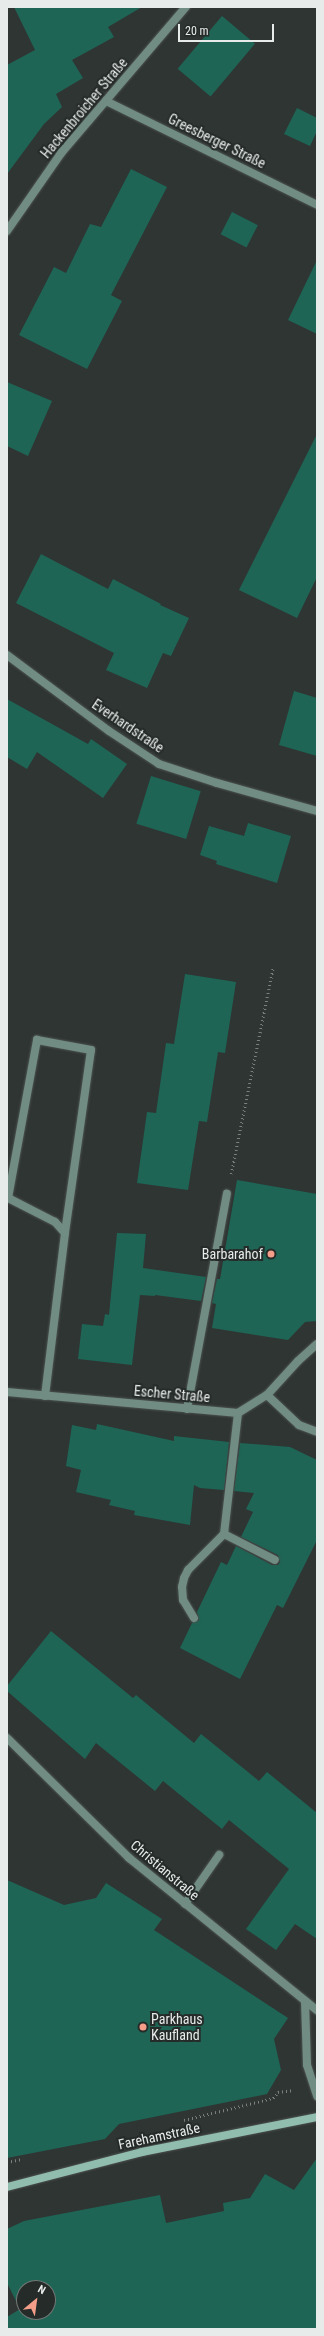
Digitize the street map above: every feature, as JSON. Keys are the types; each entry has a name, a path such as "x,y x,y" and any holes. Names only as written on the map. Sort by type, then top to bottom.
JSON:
{"main road":[{"name":"Farehamstraße","path":"7,2187 142,2152 317,2117"}],"street":[{"name":"Hackenbroicher Straße","path":"7,231 62,152 186,7"},
{"name":"Greesberger Straße","path":"106,101 317,205"},
{"name":"Everhardstraße","path":"7,655 109,731 159,764 217,783 317,811"},
{"path":"45,1396 65,1233 91,1050 37,1040 8,1198 55,1222 65,1233"},
{"path":"187,1409 227,1194"},
{"path":"194,1618 183,1600 182,1587 188,1570 224,1534 238,1413 267,1395 298,1361 317,1344"},
{"name":"Escher Straße","path":"7,1392 238,1413"},
{"path":"267,1395 299,1425 317,1432"},
{"path":"224,1534 275,1560"},
{"name":"Christianstraße","path":"7,1738 129,1858 317,2010"},
{"path":"185,1904 219,1855"},
{"path":"305,2001 307,2065 317,2096"}],"path":[{"path":"227,1194 273,968"}],"building":[{"path":"14,7 142,7 108,27 114,37 72,60 83,78 56,94 62,107 44,124 7,174 7,65 35,50"},
{"path":"222,16 255,44 211,96 178,69"},
{"path":"297,108 317,118 317,131 310,146 284,134"},
{"path":"131,169 167,187 111,295 122,301 87,369 19,335 54,267 66,273 90,224 101,227"},
{"path":"232,212 258,225 246,247 221,234"},
{"path":"317,260 317,334 288,320"},
{"path":"7,382 52,401 28,456 7,446"},
{"path":"317,434 317,577 297,618 239,590"},
{"path":"41,554 108,589 113,579 161,604 160,605 189,618 171,656 163,653 147,688 106,670 114,653 16,603"},
{"path":"294,691 317,698 317,756 279,745"},
{"path":"7,699 88,744 91,739 127,764 103,798 37,752 27,769 7,757"},
{"path":"151,776 201,791 186,839 136,824"},
{"path":"248,823 291,836 277,883 216,864 217,861 200,855 209,826 244,836"},
{"path":"185,974 236,982 225,1053 218,1052 207,1122 199,1121 188,1190 137,1183 147,1112 156,1113 166,1043 174,1044"},
{"name":"Barbarahof","path":"237,1180 317,1194 317,1321 305,1322 288,1340 212,1328 216,1304 212,1303 217,1279 220,1279"},
{"path":"117,1233 146,1234 143,1268 206,1277 201,1301 155,1295 140,1295 132,1365 78,1359 82,1324 103,1326 105,1314 109,1315"},
{"path":"97,1424 174,1441 174,1436 229,1442 224,1490 200,1488 194,1485 190,1525 134,1515 135,1511 109,1505 111,1500 76,1492 81,1470 66,1466 72,1425 96,1430"},
{"path":"240,1443 290,1447 317,1460 317,1540 283,1608 277,1605 240,1679 180,1648 192,1623 199,1620 197,1612 221,1562 227,1565 236,1546 272,1565 278,1565 280,1562 278,1555 241,1537 253,1512 246,1509 254,1493 234,1491"},
{"path":"51,1631 133,1698 136,1695 194,1743 201,1734 259,1781 267,1772 317,1813 317,1939 295,1924 276,1950 246,1929 289,1869 229,1820 222,1829 163,1781 155,1791 96,1743 85,1759 7,1691 7,1686"},
{"name":"Parkhaus Kaufland","path":"7,1880 64,1905 96,1898 106,1883 162,1919 154,1930 288,2018 274,2039 281,2070 267,2094 119,2124 105,2139 7,2158"},
{"path":"317,2158 317,2329 7,2329 7,2317 16,2311 16,2320 56,2320 56,2280 16,2280 16,2301 7,2283 7,2229 24,2221 160,2195 166,2223 224,2211 223,2203 250,2198 265,2174 294,2190"}],"place":[{"name":"Barbarahof","path":"271,1254"},
{"name":"Parkhaus Kaufland","path":"143,2027"}]}
